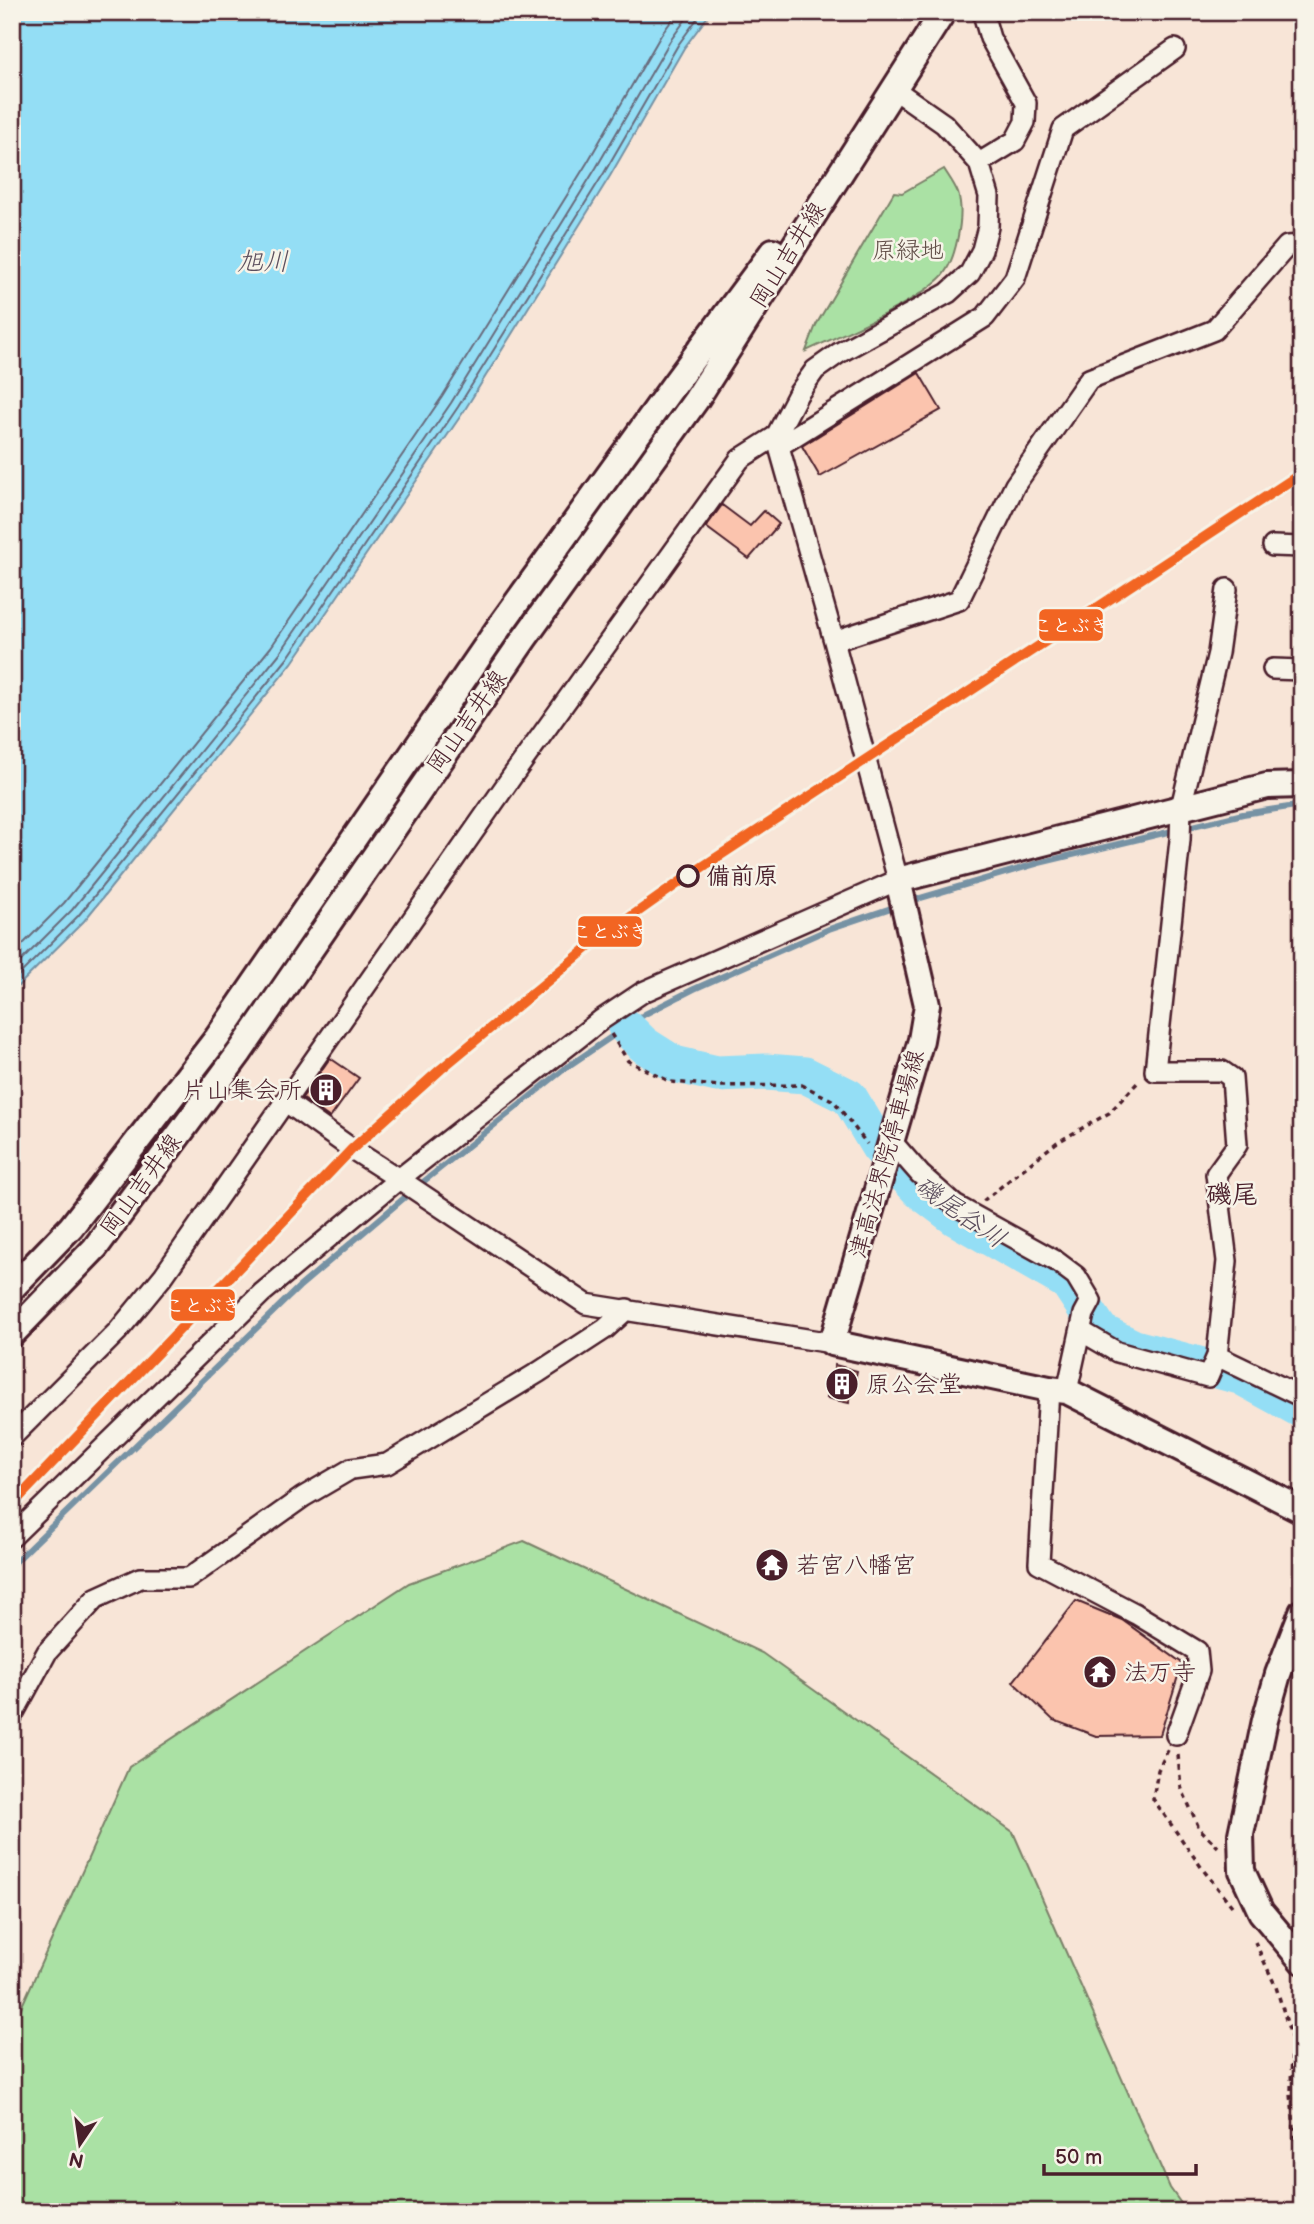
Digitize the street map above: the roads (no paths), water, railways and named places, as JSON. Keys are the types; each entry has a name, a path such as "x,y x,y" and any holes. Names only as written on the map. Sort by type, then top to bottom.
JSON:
{"main road":[{"name":"岡山吉井線","path":"12,1334 95,1248 240,1052 524,639 696,400 943,12"},
{"name":"岡山吉井線","path":"12,1288 71,1227 217,1038 502,623 675,383 894,89"},
{"path":"902,894 1180,823 1267,786 1302,785"},
{"name":"津高法界院停車場線","path":"832,1343 921,1040 927,1005 902,894"},
{"path":"832,1343 1058,1390 1302,1510"},
{"path":"1302,1612 1278,1674 1265,1720 1241,1834 1242,1871 1261,1912 1302,1961"}],"street":[{"path":"979,163 1015,141 1025,122 1026,103 990,38 986,12"},
{"path":"12,1437 118,1331 164,1275 513,775 740,459 778,441 985,317 1015,278 1063,129 1175,49"},
{"path":"12,1537 262,1293 409,1186 601,1020 643,992 902,894 778,441 798,394 815,370 839,353 948,293 970,273 982,250 988,227 989,196 979,163 944,124 894,89"},
{"path":"834,641 959,600 1015,485 1089,379 1214,330 1287,246 1302,245"},
{"path":"1273,546 1302,548"},
{"path":"1085,1317 1117,1352 1208,1377 1214,1364 1227,1261 1216,1174 1237,1145 1232,1077 1222,1071 1155,1071 1180,823 1218,653 1227,589"},
{"path":"1273,669 1302,670"},
{"path":"286,1102 352,1149 586,1304 832,1343"},
{"path":"888,1152 920,1174 967,1213 1056,1261 1076,1276 1091,1301 1058,1390 1040,1563 1136,1614 1197,1651 1199,1671 1176,1735"},
{"path":"12,1716 47,1652 96,1598 139,1577 189,1578 303,1496 351,1469 387,1464 605,1329 626,1309"},
{"path":"1214,1364 1302,1397"}],"water":[{"name":"旭川","path":"12,12 711,12 684,48 610,176 464,411 292,663 84,921 12,992"}],"waterway":[{"path":"907,902 1039,863 1243,814 1302,805"},
{"path":"12,1565 299,1287 423,1182 567,1067 645,1014 694,989 829,929 897,906"},
{"name":"磯尾谷川","path":"626,1027 644,1045 674,1064 717,1074 766,1072 805,1075 849,1097 879,1147 919,1190 956,1218 1068,1282 1101,1332 1134,1348 1240,1376 1302,1410"}],"place":[{"name":"備前原","path":"688,876"},
{"name":"片山集会所","path":"326,1090"},
{"name":"原公会堂","path":"842,1384"},
{"name":"若宮八幡宮","path":"772,1565"},
{"name":"法万寺","path":"1100,1672"}],"district":[{"name":"磯尾","path":"1232,1195"}],"park label":[{"name":"原緑地","path":"908,250"}]}
